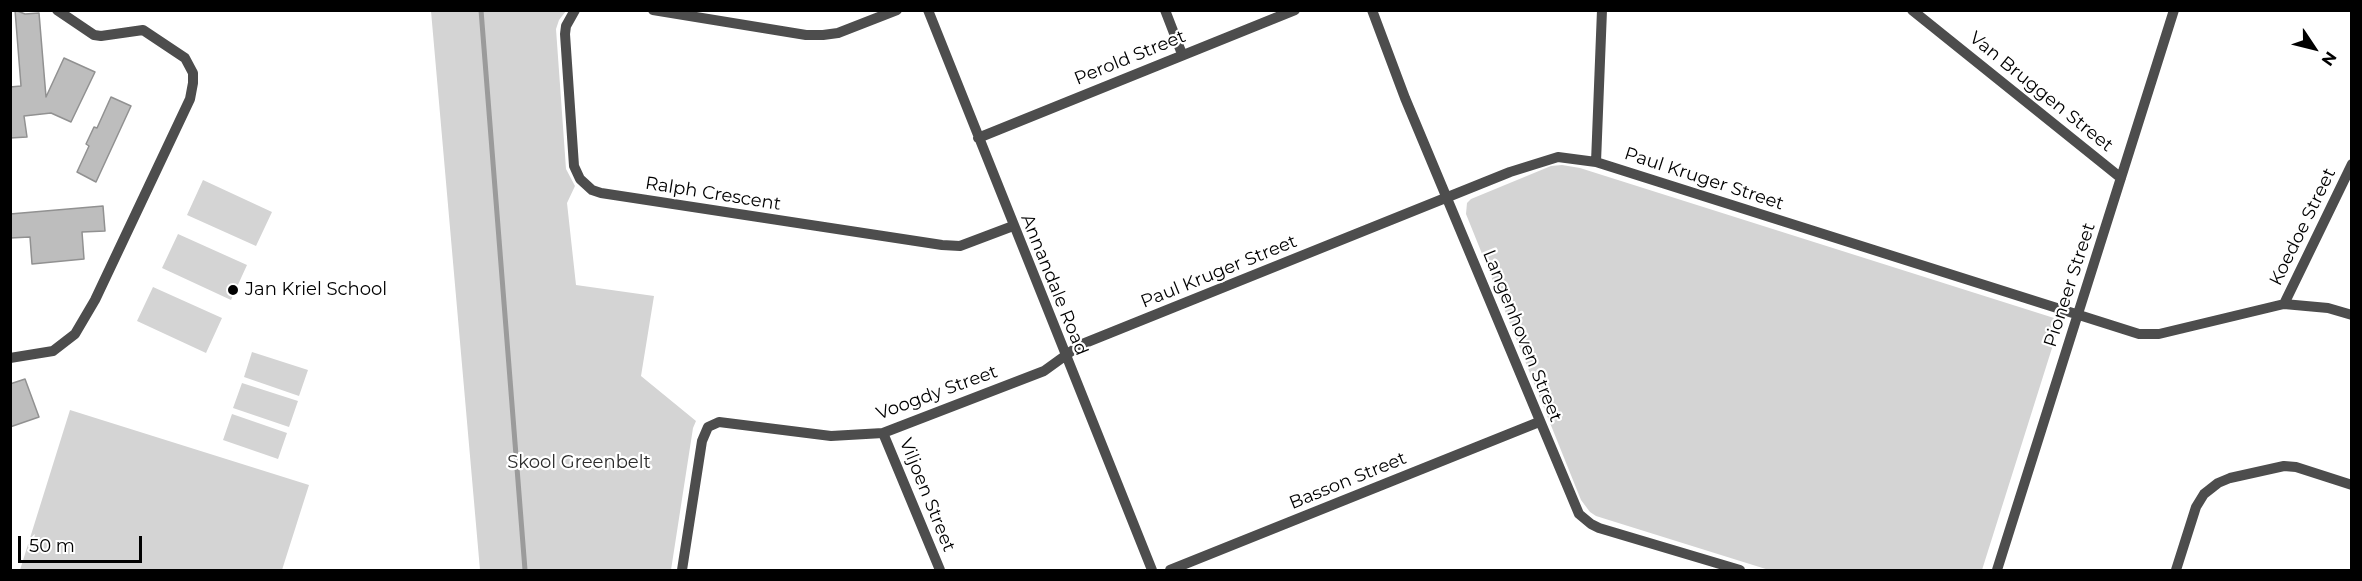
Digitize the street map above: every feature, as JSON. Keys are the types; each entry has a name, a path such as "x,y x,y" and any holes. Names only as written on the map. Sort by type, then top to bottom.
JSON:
{"street":[{"path":"10,358 53,351 75,334 95,300 185,109 193,83 193,73 186,58 143,30 94,35 57,10"},
{"name":"Ralph Crescent","path":"574,10 566,26 565,34 574,166 580,179 592,190 942,245 960,246 1013,226"},
{"path":"653,10 806,35 824,35 838,33 897,10"},
{"name":"Annandale Road","path":"928,10 1152,570"},
{"path":"1165,10 1182,54"},
{"name":"Perold Street","path":"978,138 1294,10"},
{"name":"Langenhoven Street","path":"1372,10 1401,89 1575,508 1584,519 1599,528 1740,570"},
{"path":"1596,162 1602,10"},
{"name":"Van Bruggen Street","path":"1912,10 2121,178"},
{"name":"Pioneer Street","path":"1997,570 2174,10"},
{"name":"Paul Kruger Street","path":"1065,356 1080,345 1510,172 1546,160 1567,157 1596,162 2139,334 2151,335 2284,304 2328,308 2352,315"},
{"name":"Koedoe Street","path":"2284,304 2352,165"},
{"name":"Voogdy Street","path":"682,570 702,441 708,428 719,422 831,436 883,433 1044,371 1065,356"},
{"name":"Basson Street","path":"1170,570 1539,422"},
{"name":"Viljoen Street","path":"883,433 940,570"},
{"path":"2176,570 2196,507 2204,494 2218,483 2230,478 2284,466 2296,467 2352,485"},
{"path":"1701,570 1707,560"}],"green space":[{"name":"Skool Greenbelt","path":"431,11 566,11 556,29 566,169 575,186 567,203 576,285 654,296 641,376 696,421 693,428 671,570 480,570"},
{"path":"1551,166 1580,168 2054,318 2058,329 1982,570 1769,570 1596,516 1590,512 1581,500 1466,214 1467,203 1471,199"},
{"path":"203,180 272,212 256,246 187,215"},
{"path":"178,234 247,265 231,300 162,268"},
{"path":"153,287 222,318 206,353 137,321"},
{"path":"252,352 308,370 299,396 244,377"},
{"path":"242,383 298,401 289,427 233,408"},
{"path":"70,410 309,485 282,570 20,570"},
{"path":"232,414 287,433 278,459 223,440"}],"building":[{"path":"15,10 25,14 39,13 46,97 64,58 95,72 71,122 51,113 24,116 27,137 10,138 10,87 21,86"},
{"path":"111,97 131,106 96,182 77,172 89,146 86,144 94,127 97,128"},
{"path":"103,206 105,231 82,232 84,259 32,264 30,237 10,238 10,214"},
{"path":"25,379 39,417 10,427 10,384"}],"waterway":[{"path":"481,10 525,570"}],"place":[{"name":"Jan Kriel School","path":"233,290"}]}
